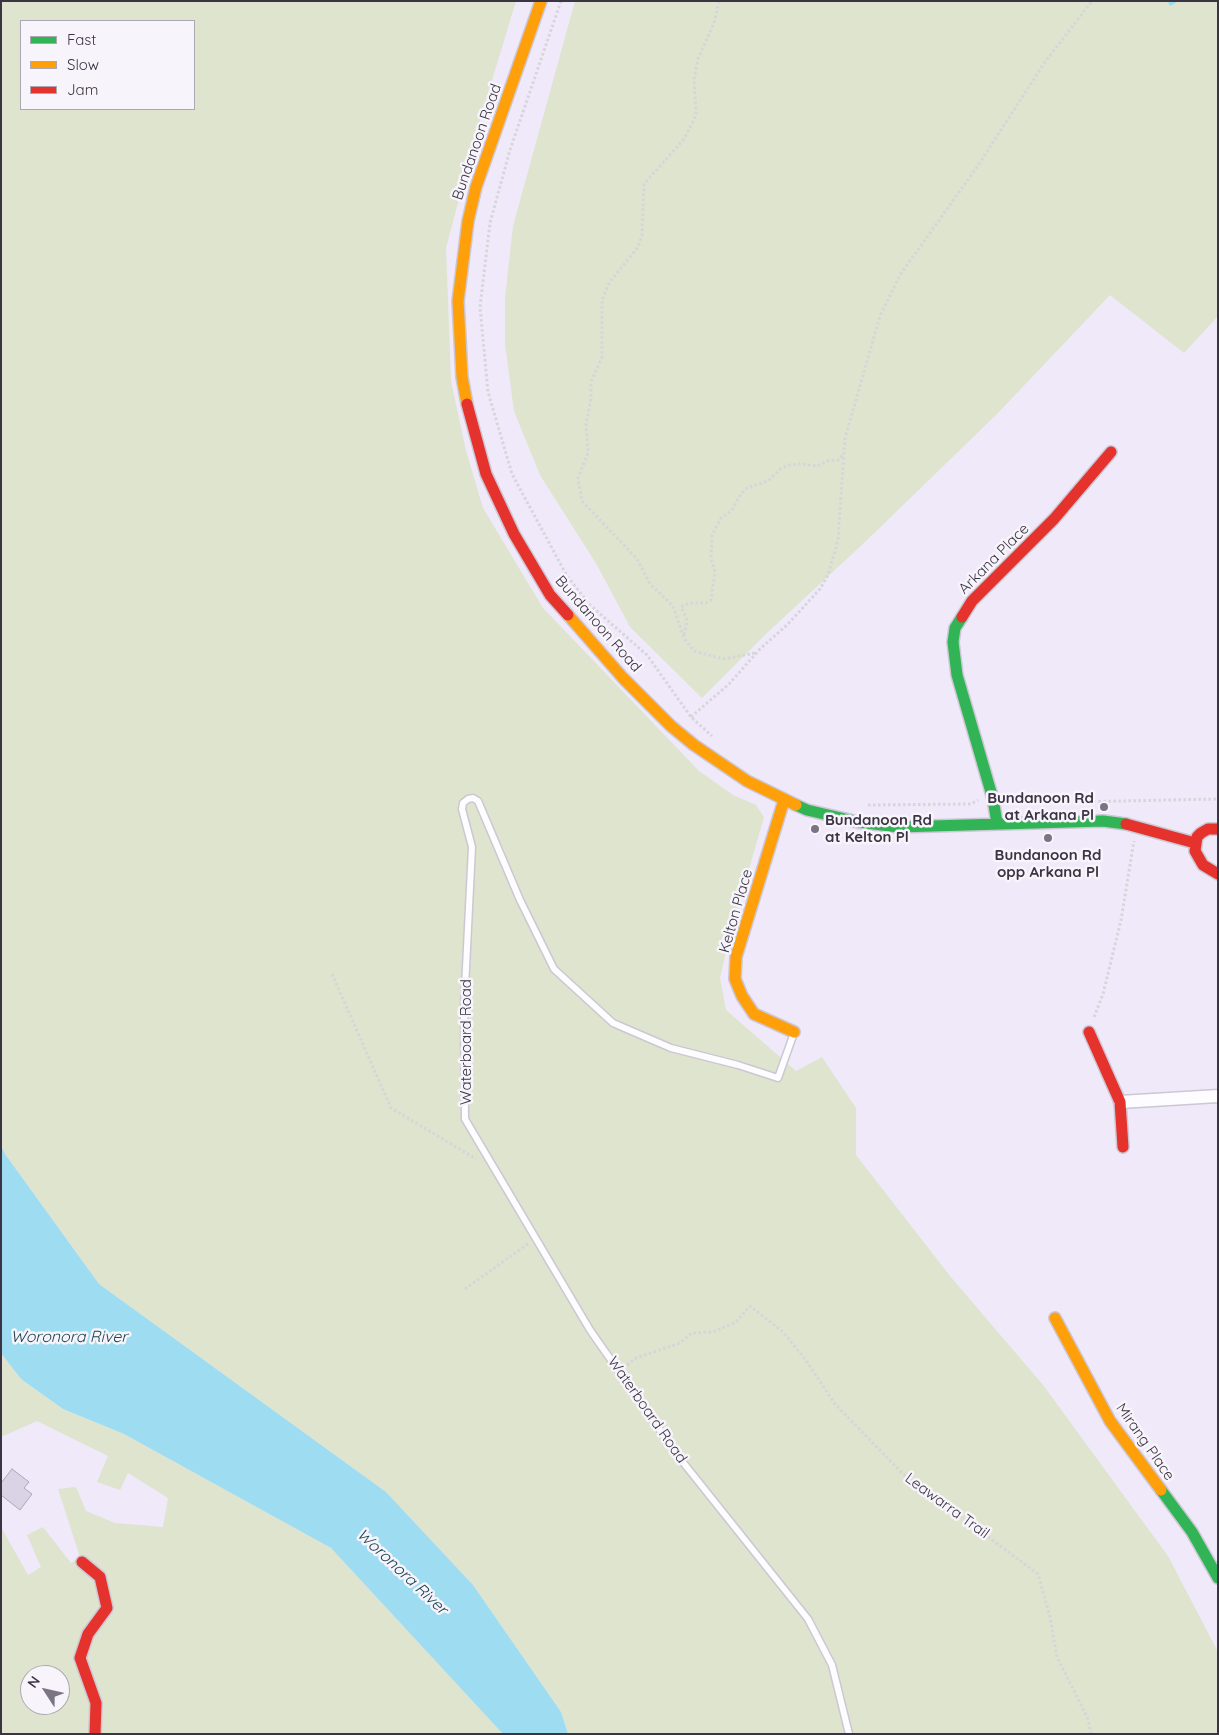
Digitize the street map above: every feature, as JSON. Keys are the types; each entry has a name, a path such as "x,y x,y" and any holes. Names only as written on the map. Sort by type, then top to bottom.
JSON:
{"street":[{"name":"Bundanoon Road","path":"541,1 476,187 462,261 458,301 462,377 479,451 497,502 550,595 623,678 677,731 720,764 784,800 833,817 883,826 1103,821 1138,826 1196,843"},
{"name":"Arkana Place","path":"997,823 993,799 957,676 953,642 955,628 972,601 1054,519 1111,452"},
{"name":"Kelton Place","path":"784,800 736,957 735,979 742,996 754,1014 794,1032"},
{"path":"1218,829 1208,829 1201,833 1196,843 1198,859 1218,874"},
{"path":"1089,1032 1120,1102 1123,1148"},
{"path":"1120,1102 1218,1096"},
{"name":"Mirang Place","path":"1054,1318 1110,1421 1192,1532 1218,1578"},
{"path":"82,1562 100,1577 107,1608 88,1634 80,1658 96,1703 95,1734"}],"lane":[{"name":"Waterboard Road","path":"794,1032 778,1078 738,1065 671,1048 613,1023 554,969 520,900 478,801 473,798 468,799 462,809 472,847 464,1008 466,1120 590,1330 678,1456 780,1581 808,1619 832,1665 849,1734"}],"path":[{"path":"561,1 510,150 490,223 480,307 488,392 512,474 567,576 590,605 647,655 691,717 714,738"},
{"path":"719,1 714,23 698,59 694,79 696,114 694,120 684,139 644,184 642,235 638,247 608,283 602,300 602,357 591,382 591,399 586,424 588,453 578,478 582,501 631,553 650,584 673,606 684,636 694,651 700,654 712,654 723,659 756,653"},
{"path":"691,717 729,684 756,653 787,625 820,589 828,575 838,540 844,454 848,429 880,316 900,275 978,167 1045,62 1092,1"},
{"path":"684,636 688,620 681,608 689,603 706,603 711,600 715,572 711,558 712,535 721,518 732,510 741,494 747,488 768,481 780,469 789,465 816,466 827,461 838,460 844,454"},
{"path":"861,805 971,804 979,800 993,799 1017,799 1024,803 1218,799"},
{"path":"1089,1032 1103,994 1122,920 1138,826"},
{"path":"332,974 391,1108 496,1171"},
{"path":"465,1289 535,1238"},
{"name":"Leawarra Trail","path":"619,1371 636,1358 680,1343 692,1333 713,1332 736,1322 750,1306 783,1332 835,1404 902,1473 1038,1574 1050,1617 1057,1657 1088,1718 1091,1734"}],"green space":[{"path":"1,1 516,1 480,120 446,248 451,381 466,451 483,508 543,608 699,771 733,795 756,805 764,817 730,935 720,978 726,1010 796,1071 822,1057 856,1108 856,1155 950,1276 1043,1385 1168,1556 1218,1652 1218,1734 568,1734 561,1712 473,1585 386,1492 99,1284 1,1146"},
{"path":"575,1 1218,1 1218,316 1184,353 1110,295 997,414 866,541 768,632 702,698 630,627 597,565 540,475 514,411 505,344 505,298 513,226"},
{"path":"1,1353 21,1379 63,1409 124,1434 331,1548 503,1734 1,1734 1,1527 28,1575 41,1567 27,1535 43,1527 71,1563 80,1557 58,1489 76,1487 86,1511 115,1523 163,1527 168,1498 128,1473 120,1490 97,1482 108,1456 37,1421 1,1437"}],"water":[{"name":"Woronora River","path":"1,1146 99,1284 386,1492 473,1585 561,1712 568,1734 503,1734 331,1548 124,1434 63,1409 21,1379 1,1353"}],"building":[{"path":"12,1469 29,1482 24,1488 32,1494 20,1510 1,1495 1,1483"}],"traffic: fast":[{"path":"962,617 955,628 953,642 957,675 993,799 997,823"},
{"path":"796,805 807,810 858,822 898,827 1103,821 1126,824"},
{"path":"1161,1490 1192,1532 1218,1578"}],"traffic: slow":[{"path":"467,404 462,377 458,301 468,221 476,187 541,1"},
{"path":"568,615 623,678 671,726 694,745 747,781 796,805"},
{"path":"784,800 736,957 735,979 742,996 754,1014 794,1032"},
{"path":"1055,1318 1110,1421 1161,1490"}],"traffic: jam":[{"path":"467,404 486,474 514,534 550,595 568,615"},
{"path":"962,617 972,601 1054,519 1111,452"},
{"path":"1126,824 1195,843"},
{"path":"1218,829 1208,829 1201,833 1197,837 1195,851 1203,865 1218,874"},
{"path":"1089,1032 1120,1102 1123,1147"},
{"path":"82,1562 100,1577 107,1608 88,1634 80,1658 96,1703 95,1734"}],"place":[{"name":"Bundanoon Rd at Arkana Pl","path":"1104,807"},
{"name":"Bundanoon Rd at Kelton Pl","path":"815,829"},
{"name":"Bundanoon Rd opp Arkana Pl","path":"1048,838"}]}
